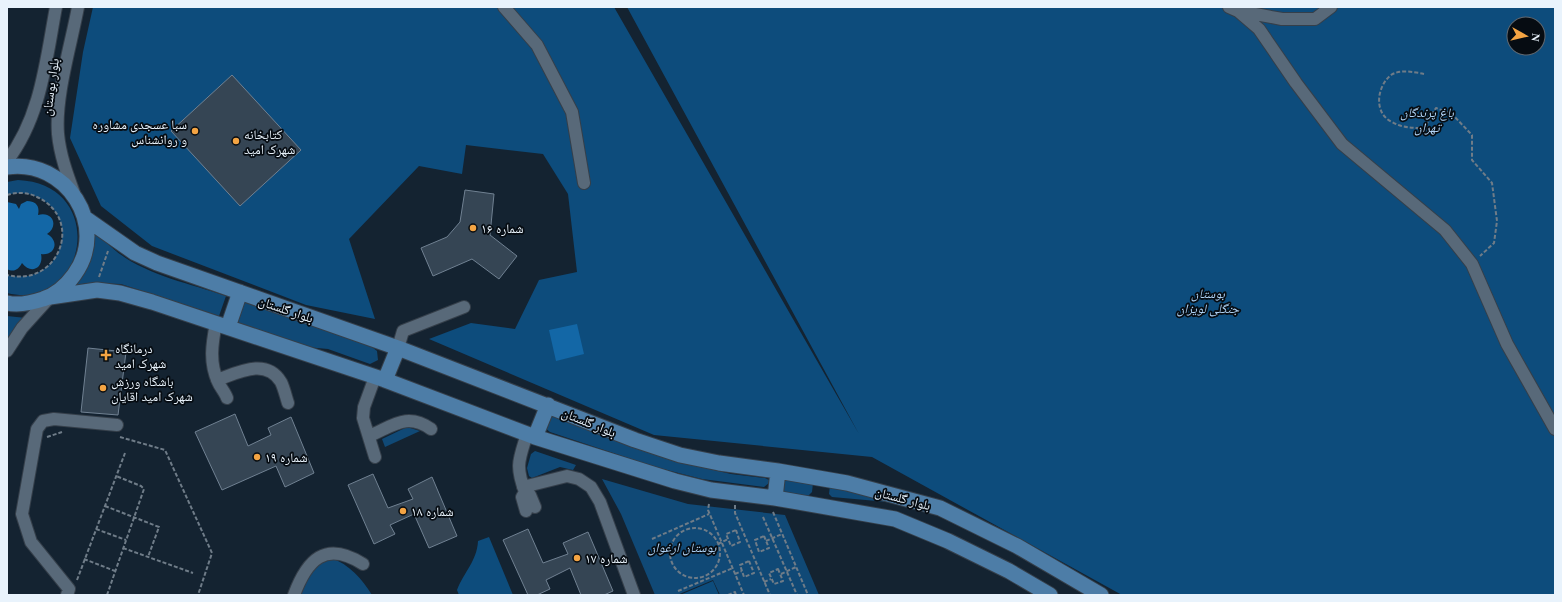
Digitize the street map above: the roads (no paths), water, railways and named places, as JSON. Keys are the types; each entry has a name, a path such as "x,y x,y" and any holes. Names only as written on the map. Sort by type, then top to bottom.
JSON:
{"main road":[{"path":"7,167 28,167 41,170 64,184 74,194 85,218 87,231 84,258 70,281 50,297"},
{"name":"بلوار گلستان","path":"85,218 135,253 157,263 398,348 635,440 680,455 719,463 778,471 847,483 940,508 1017,546 1101,595"},
{"name":"بلوار گلستان","path":"7,303 23,304 50,297 97,290 120,293 222,325 380,378 531,436 675,482 711,490 775,498 895,519 1009,571 1050,595"},
{"path":"222,325 240,292"},
{"path":"380,378 398,348"},
{"path":"531,436 548,405"},
{"path":"775,498 778,471"}],"street":[{"name":"بلوار بوستان","path":"7,161 29,126 38,96 56,7"},
{"name":"بلوار بوستان","path":"74,194 63,164 58,134 60,100 78,7"},
{"path":"504,7 537,45 572,112 584,183"},
{"path":"1234,9 1282,18 1315,19 1331,7"},
{"path":"1234,9 1259,29 1296,83 1342,144 1445,230 1472,264 1507,344 1555,429"},
{"path":"7,351 22,328 50,297"},
{"path":"398,348 403,331 464,307"},
{"path":"222,325 211,352 212,365 218,382 222,386 224,399"},
{"path":"218,382 248,369 257,367 276,376 281,383 288,403"},
{"path":"378,455 371,448 370,439 363,418 364,407 380,378"},
{"path":"67,595 69,589 31,542 22,514 37,429 43,421 54,419 116,430"},
{"path":"370,439 406,420 424,424 431,429"},
{"path":"531,436 517,463 524,490 530,495 531,509"},
{"path":"524,490 567,476 580,479 591,487 600,502 634,595"},
{"path":"294,595 312,560 322,556 345,555 363,564"}],"place":[{"name":"سبا عسجدی مشاوره و روانشناس","path":"195,131"},
{"name":"کتابخانه شهرک امید","path":"236,141"},
{"name":"شماره ۱۶","path":"473,228"},
{"name":"درمانگاه شهرک امید","path":"106,355"},
{"name":"باشگاه ورزش شهرک امید اقایان","path":"103,388"},
{"name":"شماره ۱۹","path":"257,457"},
{"name":"شماره ۱۸","path":"403,511"},
{"name":"شماره ۱۷","path":"577,558"}],"park label":[{"name":"باغ پرندگان تهران","path":"1427,120"},
{"name":"بوستان جنگلی لویزان","path":"1208,300"},
{"name":"بوستان ارغوان","path":"682,547"}]}
